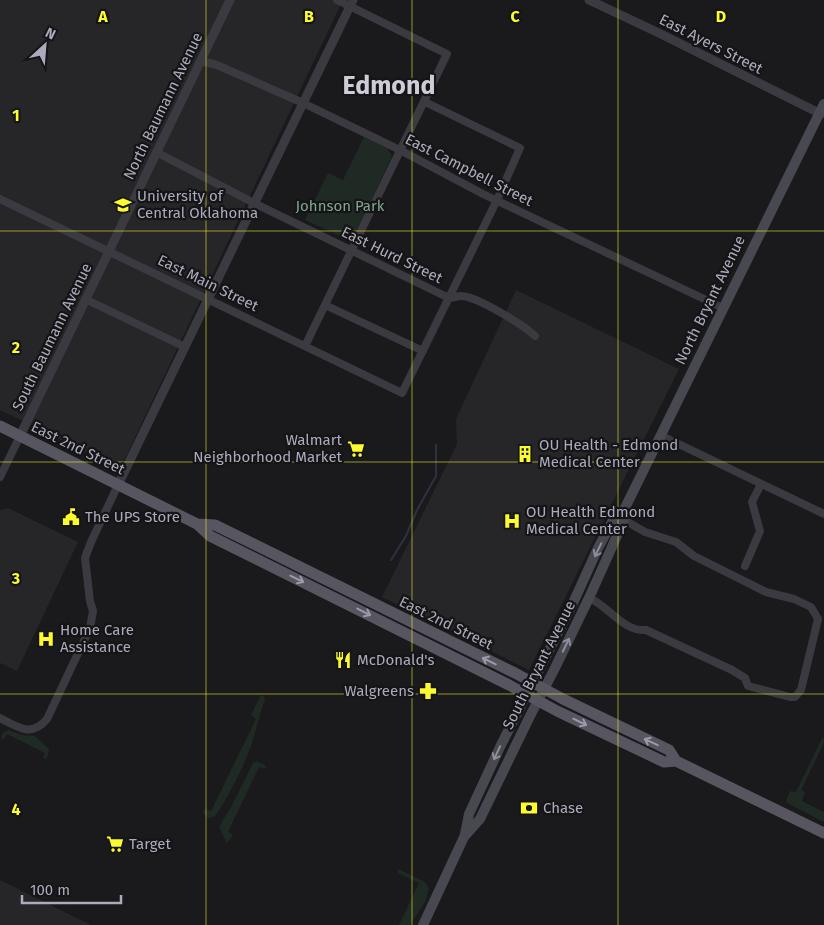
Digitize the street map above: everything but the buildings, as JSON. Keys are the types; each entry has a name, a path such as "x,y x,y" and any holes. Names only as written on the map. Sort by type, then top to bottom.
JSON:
{"main road":[{"name":"North Bryant Avenue","path":"624,515 660,435 823,113"},
{"name":"East 2nd Street","path":"0,426 197,524 210,536 538,700 664,762 676,761 824,833"},
{"name":"South Bryant Avenue","path":"423,925 464,837 468,814 474,800 607,531 617,513 624,515 589,598 480,818 464,837"},
{"name":"East 2nd Street","path":"197,524 214,526 414,623 669,750 676,761"},
{"path":"238,550 252,551 270,558 276,556"},
{"path":"394,627 414,623"}],"street":[{"name":"North Baumann Avenue","path":"109,250 230,0"},
{"path":"305,346 447,54 352,3 337,0"},
{"name":"East Ayers Street","path":"590,0 823,113"},
{"path":"0,718 27,730 38,728 47,719 90,628 93,611 85,558 91,542 352,3"},
{"name":"East Campbell Street","path":"201,60 217,65 303,103 497,200 723,308"},
{"path":"326,305 423,351 497,200 520,148 425,102"},
{"name":"East Hurd Street","path":"156,152 254,203 449,298 462,296 502,313 528,328 535,336"},
{"name":"East Main Street","path":"0,199 209,298 402,393 423,351"},
{"name":"South Baumann Avenue","path":"20,436 109,250"},
{"path":"85,299 185,347"},
{"path":"660,435 824,514"},
{"path":"0,477 20,436"},
{"path":"745,566 760,532 752,502 761,484"},
{"path":"589,598 632,629 646,630 732,670 745,678 748,686 790,697 795,697 801,690 818,619 814,610 794,599 766,592 694,556 676,542 645,532 624,515"}],"shaded area":[{"name":"University of Central Oklahoma","path":"0,0 343,0 120,469 0,410"},
{"name":"OU Health Edmond Medical Center","path":"516,290 679,369 529,670 382,597 457,444 456,419"},
{"path":"8,508 78,542 17,671 0,663 0,510"},
{"path":"0,880 91,925 0,925"}],"green space":[{"name":"Johnson Park","path":"364,137 387,148 392,156 355,234 347,239 305,220 328,173 343,180"},
{"path":"261,695 265,699 247,757 219,811 214,817 208,818 203,813 205,809 211,811 256,719 251,715"},
{"path":"9,730 22,735 35,736 49,749 47,759 43,758 45,753 7,734 4,739 1,739 3,733"},
{"path":"823,736 824,743 801,790 805,792 802,801 824,812 824,822 787,803 786,800 790,791 796,792"},
{"path":"257,761 266,766 265,769 259,767 228,832 233,835 227,843 220,825 253,763"},
{"path":"398,869 425,882 429,888 425,902 410,925 399,925 419,883 398,873"}],"waterway":[{"path":"391,560 406,536 417,510 436,476 436,445"}],"place":[{"name":"University of Central Oklahoma","path":"123,205"},
{"name":"Walmart Neighborhood Market","path":"356,449"},
{"name":"OU Health - Edmond Medical Center","path":"525,454"},
{"name":"The UPS Store","path":"71,517"},
{"name":"OU Health Edmond Medical Center","path":"512,521"},
{"name":"Home Care Assistance","path":"46,639"},
{"name":"McDonald's","path":"343,660"},
{"name":"Walgreens","path":"428,691"},
{"name":"Chase","path":"529,808"},
{"name":"Target","path":"115,844"}],"district":[{"name":"Edmond","path":"389,86"}]}
